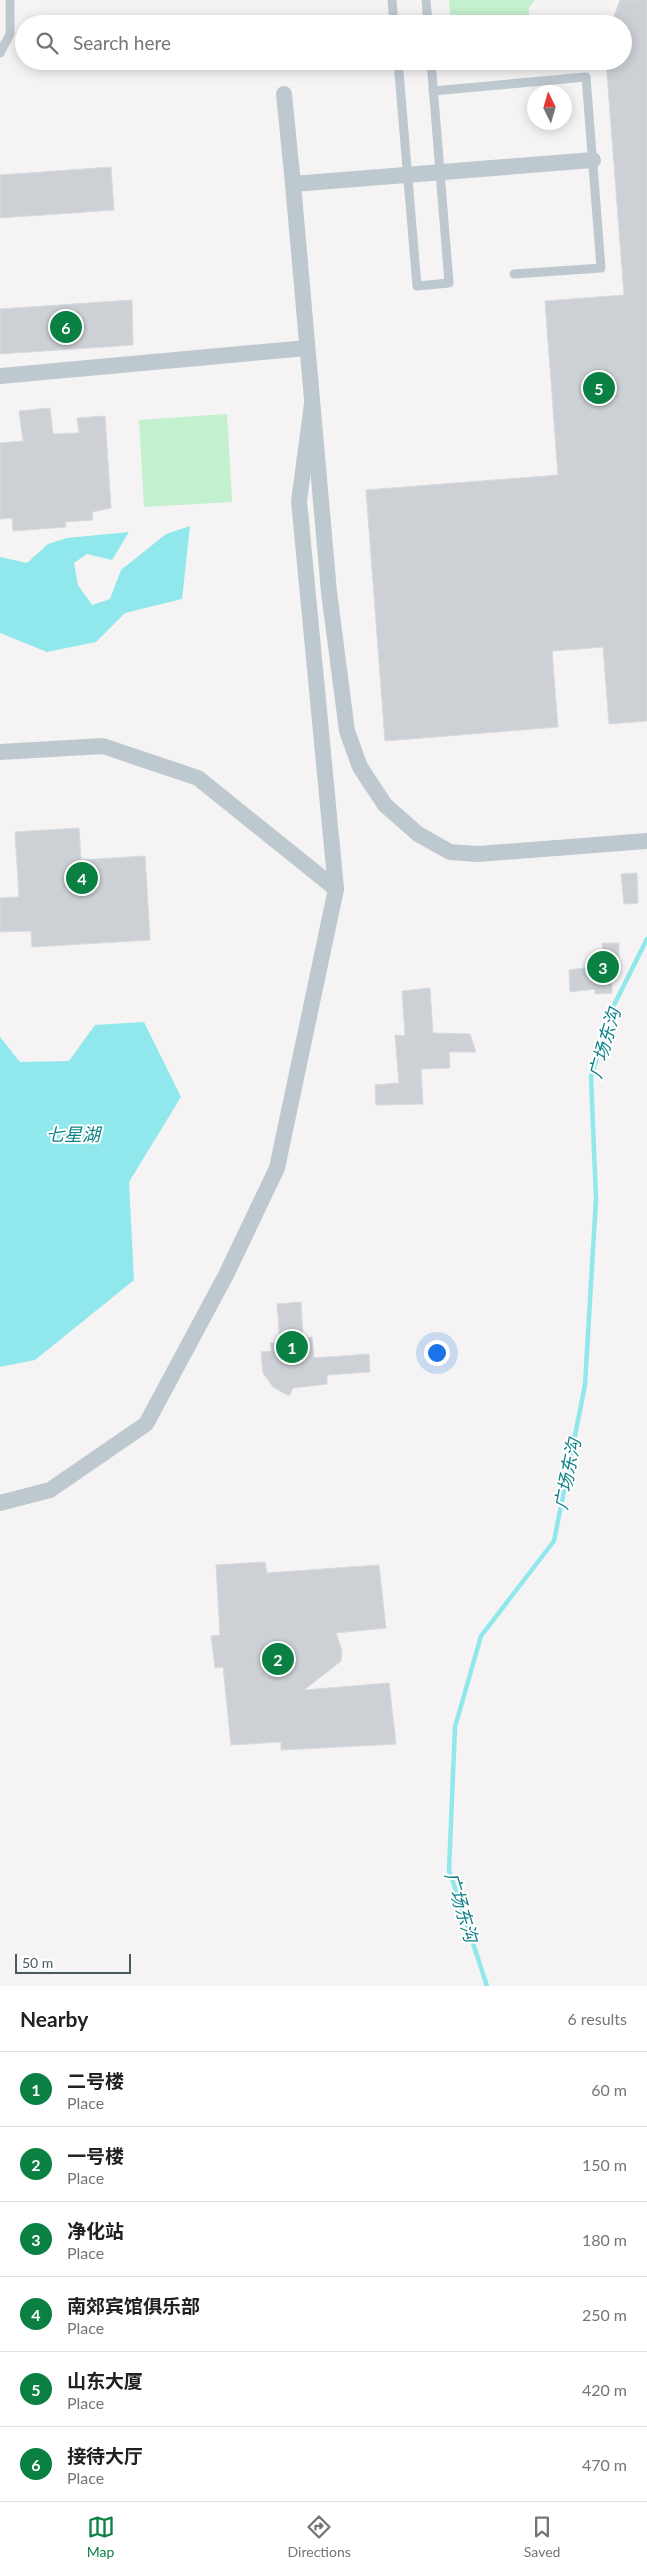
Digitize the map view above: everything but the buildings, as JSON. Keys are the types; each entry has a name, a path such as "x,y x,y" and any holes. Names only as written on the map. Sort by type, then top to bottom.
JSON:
{"street":[{"path":"284,94 329,592 347,731 360,767 385,805 418,834 450,852 478,854 647,841"},
{"path":"293,184 593,160"},
{"path":"0,376 307,348"},
{"path":"0,1503 50,1490 146,1424 226,1275 277,1168 336,889 300,501 312,404"},
{"path":"0,752 103,746 198,778 336,889"}],"lane":[{"path":"0,53 10,34 10,0"},
{"path":"392,0 393,15"},
{"path":"426,0 427,15"},
{"path":"399,70 416,286 449,283 432,70"},
{"path":"433,91 586,77 601,268 514,274"}],"green space":[{"path":"449,0 535,0 529,7 529,15 450,15"},
{"path":"227,414 232,502 144,507 139,420"}],"water":[{"path":"190,526 182,599 125,613 96,642 47,652 0,633 0,557 27,563 48,544 67,538 129,532 112,560 87,554 74,563 78,585 92,605 110,599 121,570 166,534"},
{"name":"七星湖","path":"144,1022 181,1097 129,1182 134,1280 35,1360 0,1367 0,1037 20,1062 69,1061 95,1025"}],"waterway":[{"name":"广场东沟","path":"487,1986 449,1870 455,1727 481,1636 554,1541 585,1385 596,1199 591,1077 611,1011 647,939"}],"place":[{"name":"接待大厅","path":"66,327"},
{"name":"山东大厦","path":"599,388"},
{"name":"南郊宾馆俱乐部","path":"82,878"},
{"name":"净化站","path":"603,967"},
{"name":"二号楼","path":"292,1347"},
{"name":"一号楼","path":"278,1659"}]}
